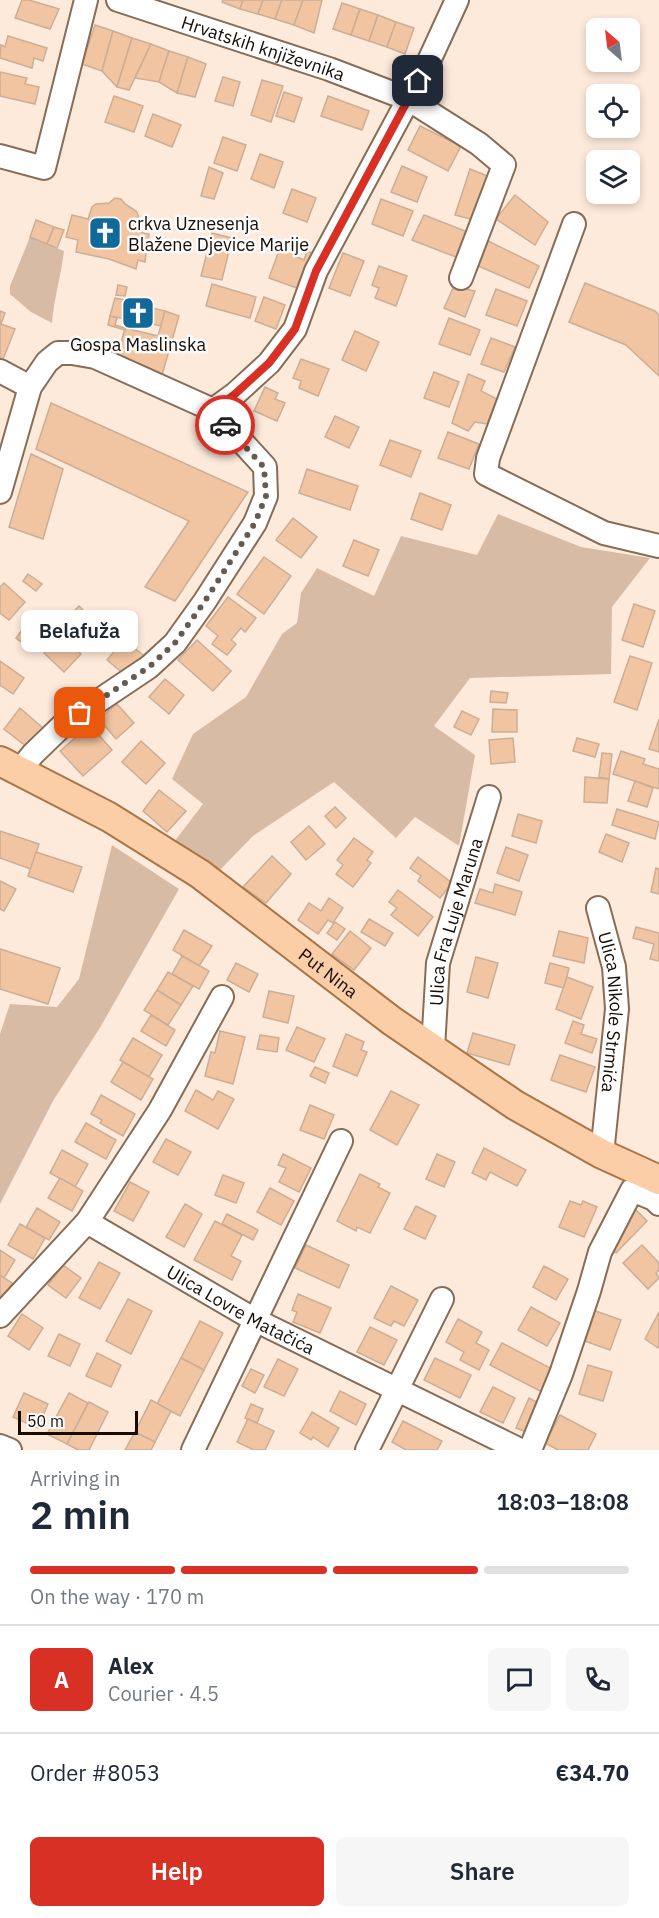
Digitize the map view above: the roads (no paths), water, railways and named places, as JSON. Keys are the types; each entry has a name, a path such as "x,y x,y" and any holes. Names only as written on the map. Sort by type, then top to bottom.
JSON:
{"main road":[{"name":"Put Nina","path":"10,766 109,817 200,874 392,1021 515,1105 602,1154 659,1180"}],"street":[{"path":"0,156 44,168 86,0"},
{"name":"Hrvatskih književnika","path":"118,0 328,69 408,99 479,144 504,165 462,278"},
{"path":"213,411 269,363 295,329 316,271 428,63 457,0"},
{"path":"574,224 488,458 486,474 604,533 659,546"},
{"path":"0,492 30,387 47,362 57,353 72,353 95,357 213,411 264,467 266,496 255,523 175,643 149,667 64,724 33,754 10,766"},
{"path":"0,371 30,387"},
{"name":"Ulica Fra Luje Maruna","path":"433,1048 438,963 489,797"},
{"name":"Ulica Nikole Strmića","path":"598,908 614,967 617,1009 602,1154"},
{"path":"0,1316 87,1222 160,1110 222,997"},
{"path":"193,1450 341,1141"},
{"path":"530,1450 561,1374 600,1252 632,1190 654,1198 659,1204"},
{"name":"Ulica Lovre Matačića","path":"87,1222 255,1320 520,1450"},
{"path":"367,1450 442,1299"},
{"path":"0,1446 10,1450"}],"place":[{"name":"crkva Uznesenja Blažene Djevice Marije","path":"105,233"},
{"name":"Gospa Maslinska","path":"138,313"},
{"name":"Belafuža","path":"80,713"}]}
